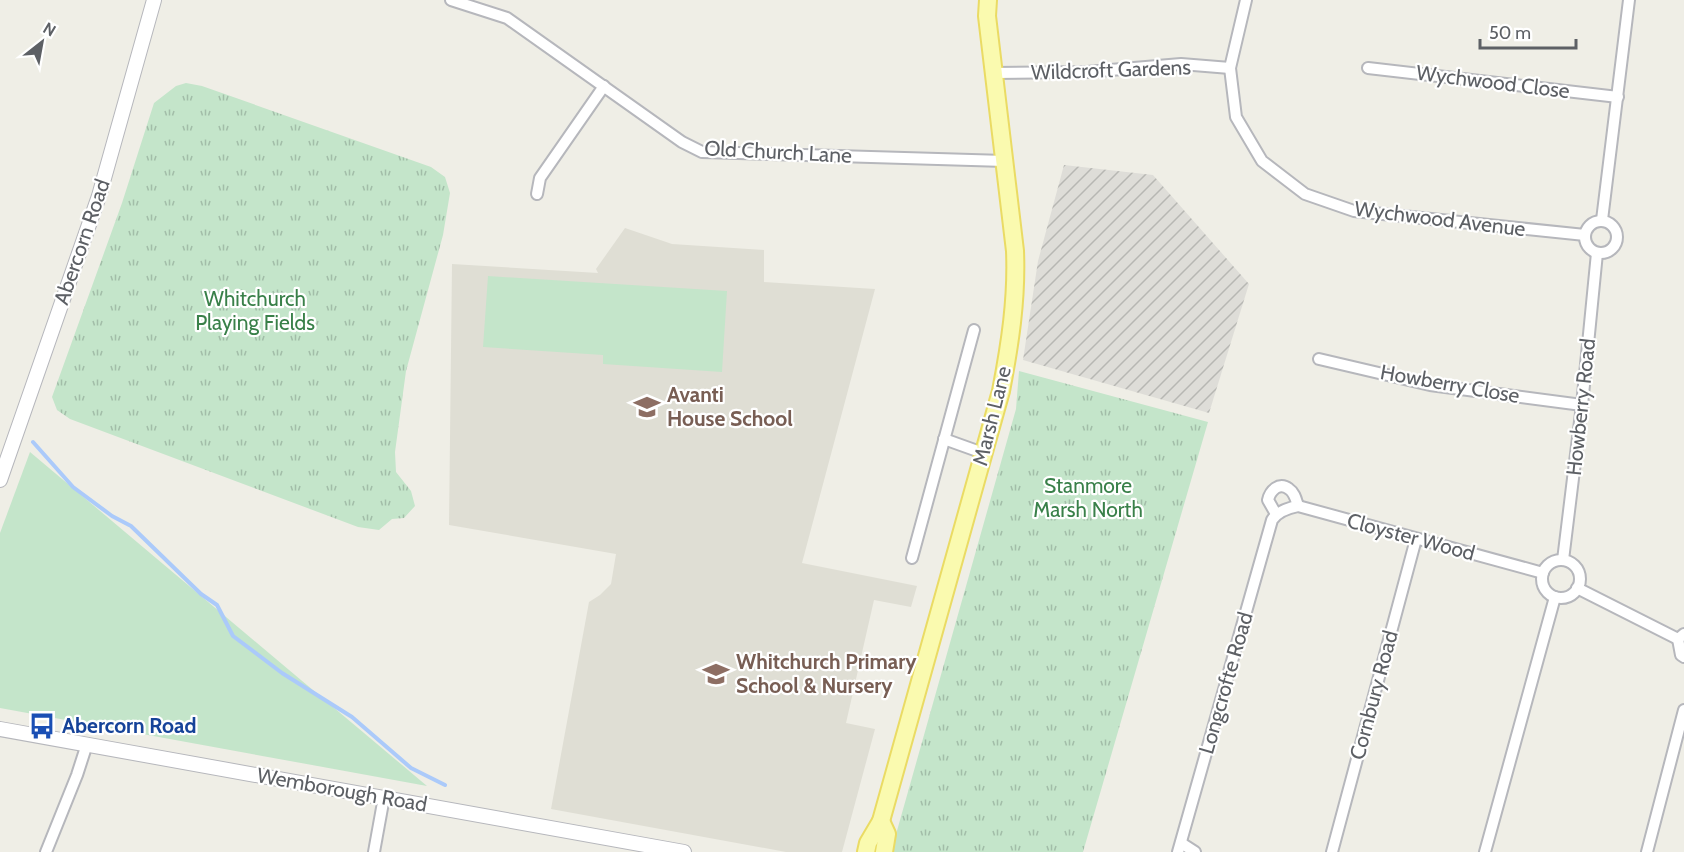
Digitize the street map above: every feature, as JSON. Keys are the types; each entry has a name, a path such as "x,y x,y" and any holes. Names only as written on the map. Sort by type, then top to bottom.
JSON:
{"main road":[{"name":"Marsh Lane","path":"866,852 868,843 881,821 1007,359 1015,298 1015,251 993,73 987,16 988,0"},
{"name":"Marsh Lane","path":"881,821 887,834 884,852"}],"street":[{"name":"Abercorn Road","path":"0,480 99,196 154,0"},
{"name":"Old Church Lane","path":"451,0 507,18 682,142 702,152 1005,161"},
{"path":"981,0 988,0"},
{"name":"Wychwood Avenue","path":"1246,0 1230,68 1236,117 1262,161 1305,194 1354,211 1585,235"},
{"path":"1602,220 1629,0"},
{"name":"Wildcroft Gardens","path":"993,73 1087,72 1181,64 1230,68"},
{"name":"Wychwood Close","path":"1368,68 1618,97"},
{"path":"537,194 540,178 604,86"},
{"path":"1602,220 1608,221 1616,229 1617,239 1608,252 1597,253 1586,244 1585,235 1589,226 1602,220"},
{"name":"Howberry Road","path":"1563,560 1582,405 1597,253"},
{"path":"912,558 974,330"},
{"name":"Howberry Close","path":"1319,359 1430,385 1582,405"},
{"path":"944,439 983,453"},
{"name":"Longcrofte Road","path":"1180,847 1272,520 1276,514 1268,500 1270,494 1278,487 1284,486 1290,489 1298,506"},
{"path":"1276,514 1298,506"},
{"name":"Cloyster Wood","path":"1298,506 1543,573"},
{"name":"Cornbury Road","path":"1332,852 1416,539"},
{"path":"1563,560 1569,562 1577,570 1579,582 1577,588 1566,597 1550,595 1543,585 1543,573 1552,562 1563,560"},
{"path":"1577,588 1681,636 1681,656 1684,657"},
{"path":"1485,852 1556,597"},
{"path":"1647,852 1684,710"},
{"name":"Wemborough Road","path":"0,729 684,852"},
{"path":"46,852 87,744"},
{"path":"374,852 384,797"},
{"path":"1180,847 1195,852"}],"shaded area":[{"path":"1064,165 1153,175 1249,284 1209,413 1023,360 1038,261"},
{"name":"Avanti House School","path":"625,228 672,244 764,250 764,282 875,289 802,563 917,586 911,607 874,600 846,723 875,729 842,852 786,852 551,809 589,602 611,584 616,554 449,525 452,264 598,273 596,269"}],"green space":[{"name":"Whitchurch Playing Fields","path":"186,83 202,86 431,167 445,177 450,193 443,235 406,371 395,452 396,472 411,491 415,506 404,518 392,519 379,530 358,527 70,419 57,410 52,397 122,203 154,103 176,86"},
{"path":"488,276 727,291 722,372 603,364 603,355 483,347"},
{"name":"Stanmore Marsh North","path":"1019,371 1208,422 1083,852 891,852 1016,409"},
{"path":"30,452 427,786 0,708 0,533"}],"waterway":[{"path":"33,442 73,487 112,516 131,526 201,594 217,605 233,636 282,673 352,717 411,768 445,785"}],"place":[{"name":"Avanti House School","path":"647,407"},
{"name":"Whitchurch Primary School & Nursery","path":"716,674"},
{"name":"Abercorn Road","path":"42,726"}]}
